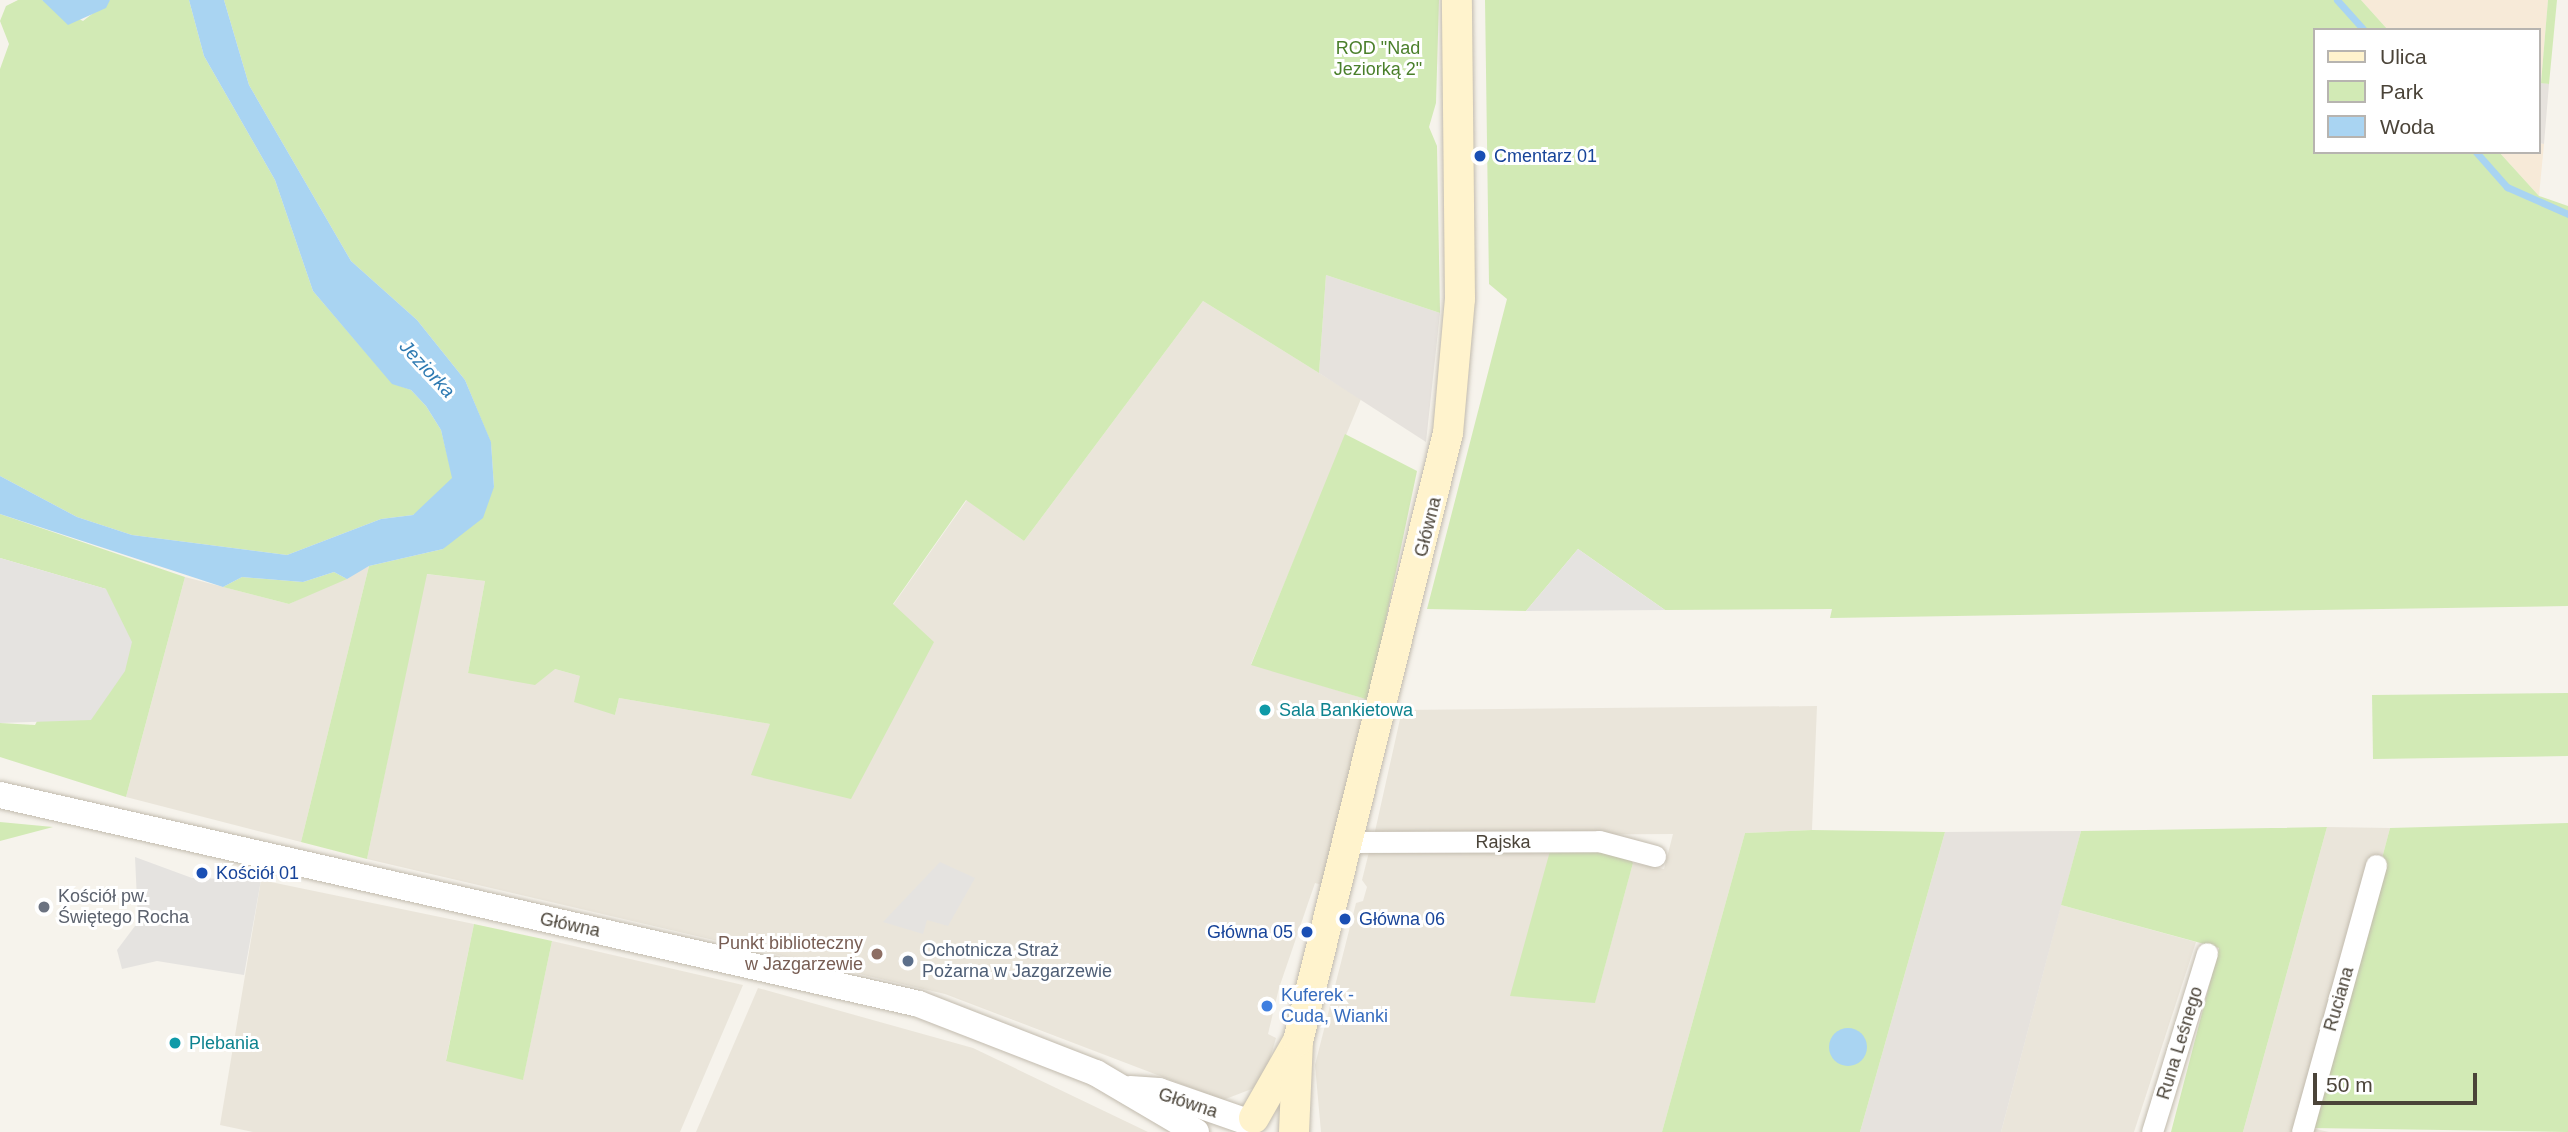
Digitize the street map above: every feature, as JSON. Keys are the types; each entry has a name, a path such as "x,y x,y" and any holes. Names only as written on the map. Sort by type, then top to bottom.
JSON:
{"main road":[{"name":"Główna","path":"1294,1132 1298,1041 1350,842 1448,433 1460,299 1457,0"},
{"name":"Główna","path":"1244,1123 1298,1041"},
{"path":"1244,1123 1277,1119 1294,1132"}],"street":[{"name":"Główna","path":"0,795 918,1003 1129,1089 1196,1132"},
{"name":"Rajska","path":"1350,842 1599,841 1655,856"},
{"name":"Ruciana","path":"2302,1132 2376,865"},
{"name":"Runa Leśnego","path":"2152,1132 2207,953"},
{"name":"Główna","path":"1129,1089 1159,1091 1244,1123"}],"shaded area":[{"path":"2361,0 2548,0 2541,83 2540,28 2386,28"},
{"path":"2540,82 2549,84 2544,144 2540,143"},
{"path":"2540,143 2544,144 2539,196 2501,154 2540,154"},
{"path":"1326,275 1440,313 1426,442 1319,373"},
{"path":"1203,301 1361,399 1251,664 1369,700 1322,885 1315,883 1279,988 1268,1034 1276,1038 1262,1085 1223,1100 945,994 367,859 426,574 485,581 468,673 555,669 580,676 615,715 619,698 770,724 893,605 967,500 1024,541"},
{"path":"1578,549 1615,575 1665,610 1526,611"},
{"path":"0,558 106,589 132,642 125,671 91,720 0,723"},
{"path":"369,566 301,842 126,797 185,577 289,604"},
{"path":"1817,706 1812,830 1745,833 1662,1132 1321,1132 1315,1065 1356,903 1363,901 1367,887 1362,880 1369,852 1550,851 1595,1002 1633,863 1664,869 1673,834 1374,836 1402,710"},
{"path":"2327,827 2390,828 2311,1128 2329,1132 2243,1132"},
{"path":"2081,831 2001,1132 1860,1132 1945,832"},
{"path":"135,857 192,878 261,880 244,975 157,961 122,969 117,950 138,922"},
{"path":"940,862 975,878 948,926 927,920 923,934 883,922"},
{"path":"261,880 474,924 446,1060 523,1079 552,941 743,985 680,1132 253,1132 220,1125"},
{"path":"2061,905 2196,942 2134,1132 2001,1132"},
{"path":"758,988 973,1048 1148,1132 696,1132"}],"green space":[{"path":"18,0 42,0 83,21 110,0 189,0 204,56 275,180 313,291 392,383 411,390 426,406 441,430 453,478 434,501 413,515 381,519 287,555 132,535 77,517 0,476 0,69 9,44 0,21 6,6"},
{"name":"ROD \"Nad Jeziorką 2\"","path":"224,0 1439,0 1436,103 1429,127 1437,146 1440,313 1326,275 1319,373 1203,301 1024,541 966,500 893,604 934,642 851,799 751,775 770,724 619,698 615,715 574,702 580,676 555,669 535,685 468,673 485,581 427,574 367,859 301,842 369,566 443,549 494,487 491,443 465,380 417,320 351,261 249,85"},
{"path":"1485,0 2361,0 2386,28 2312,28 2312,154 2501,154 2539,196 2568,206 2568,606 1830,618 1832,609 1665,610 1578,549 1526,611 1427,609 1507,299 1489,284"},
{"path":"2548,0 2557,0 2549,84 2541,83"},
{"path":"1345,434 1417,471 1369,700 1251,665"},
{"path":"0,514 185,577 126,797 0,757 0,723 35,725 106,589 0,558"},
{"path":"334,572 347,579 289,604 223,587 242,577 303,582"},
{"path":"2568,693 2568,756 2373,759 2372,695"},
{"path":"0,822 53,827 0,841"},
{"path":"2568,823 2568,1132 2311,1128 2390,828"},
{"path":"2327,827 2243,1132 2171,1132 2219,948 2061,905 2081,831"},
{"path":"1812,830 1945,832 1860,1132 1662,1132 1745,833"},
{"path":"1550,851 1623,851 1633,863 1595,1003 1510,996"},
{"path":"474,924 552,941 523,1080 446,1061"}],"water":[{"path":"42,0 110,0 106,8 68,25"},
{"name":"Jeziorka","path":"189,0 224,0 249,85 351,261 417,320 465,380 491,442 494,487 483,518 443,549 369,566 347,579 334,572 303,582 242,577 223,587 0,514 0,476 77,517 132,535 287,555 381,519 413,515 452,478 441,430 426,406 411,390 392,384 313,291 275,180 204,56"},
{"path":"1848,1028 1862,1033 1867,1047 1862,1061 1848,1066 1834,1061 1829,1047 1834,1033"}],"waterway":[{"path":"2337,0 2362,28"},
{"path":"2478,154 2507,187 2568,214"}],"place":[{"name":"Cmentarz 01","path":"1480,156"},
{"name":"Sala Bankietowa","path":"1265,710"},
{"name":"Kościół 01","path":"202,873"},
{"name":"Kościół pw. Świętego Rocha","path":"44,907"},
{"name":"Główna 06","path":"1345,919"},
{"name":"Główna 05","path":"1307,932"},
{"name":"Punkt biblioteczny w Jazgarzewie","path":"877,954"},
{"name":"Ochotnicza Straż Pożarna w Jazgarzewie","path":"908,961"},
{"name":"Kuferek - Cuda, Wianki","path":"1267,1006"},
{"name":"Plebania","path":"175,1043"}]}
